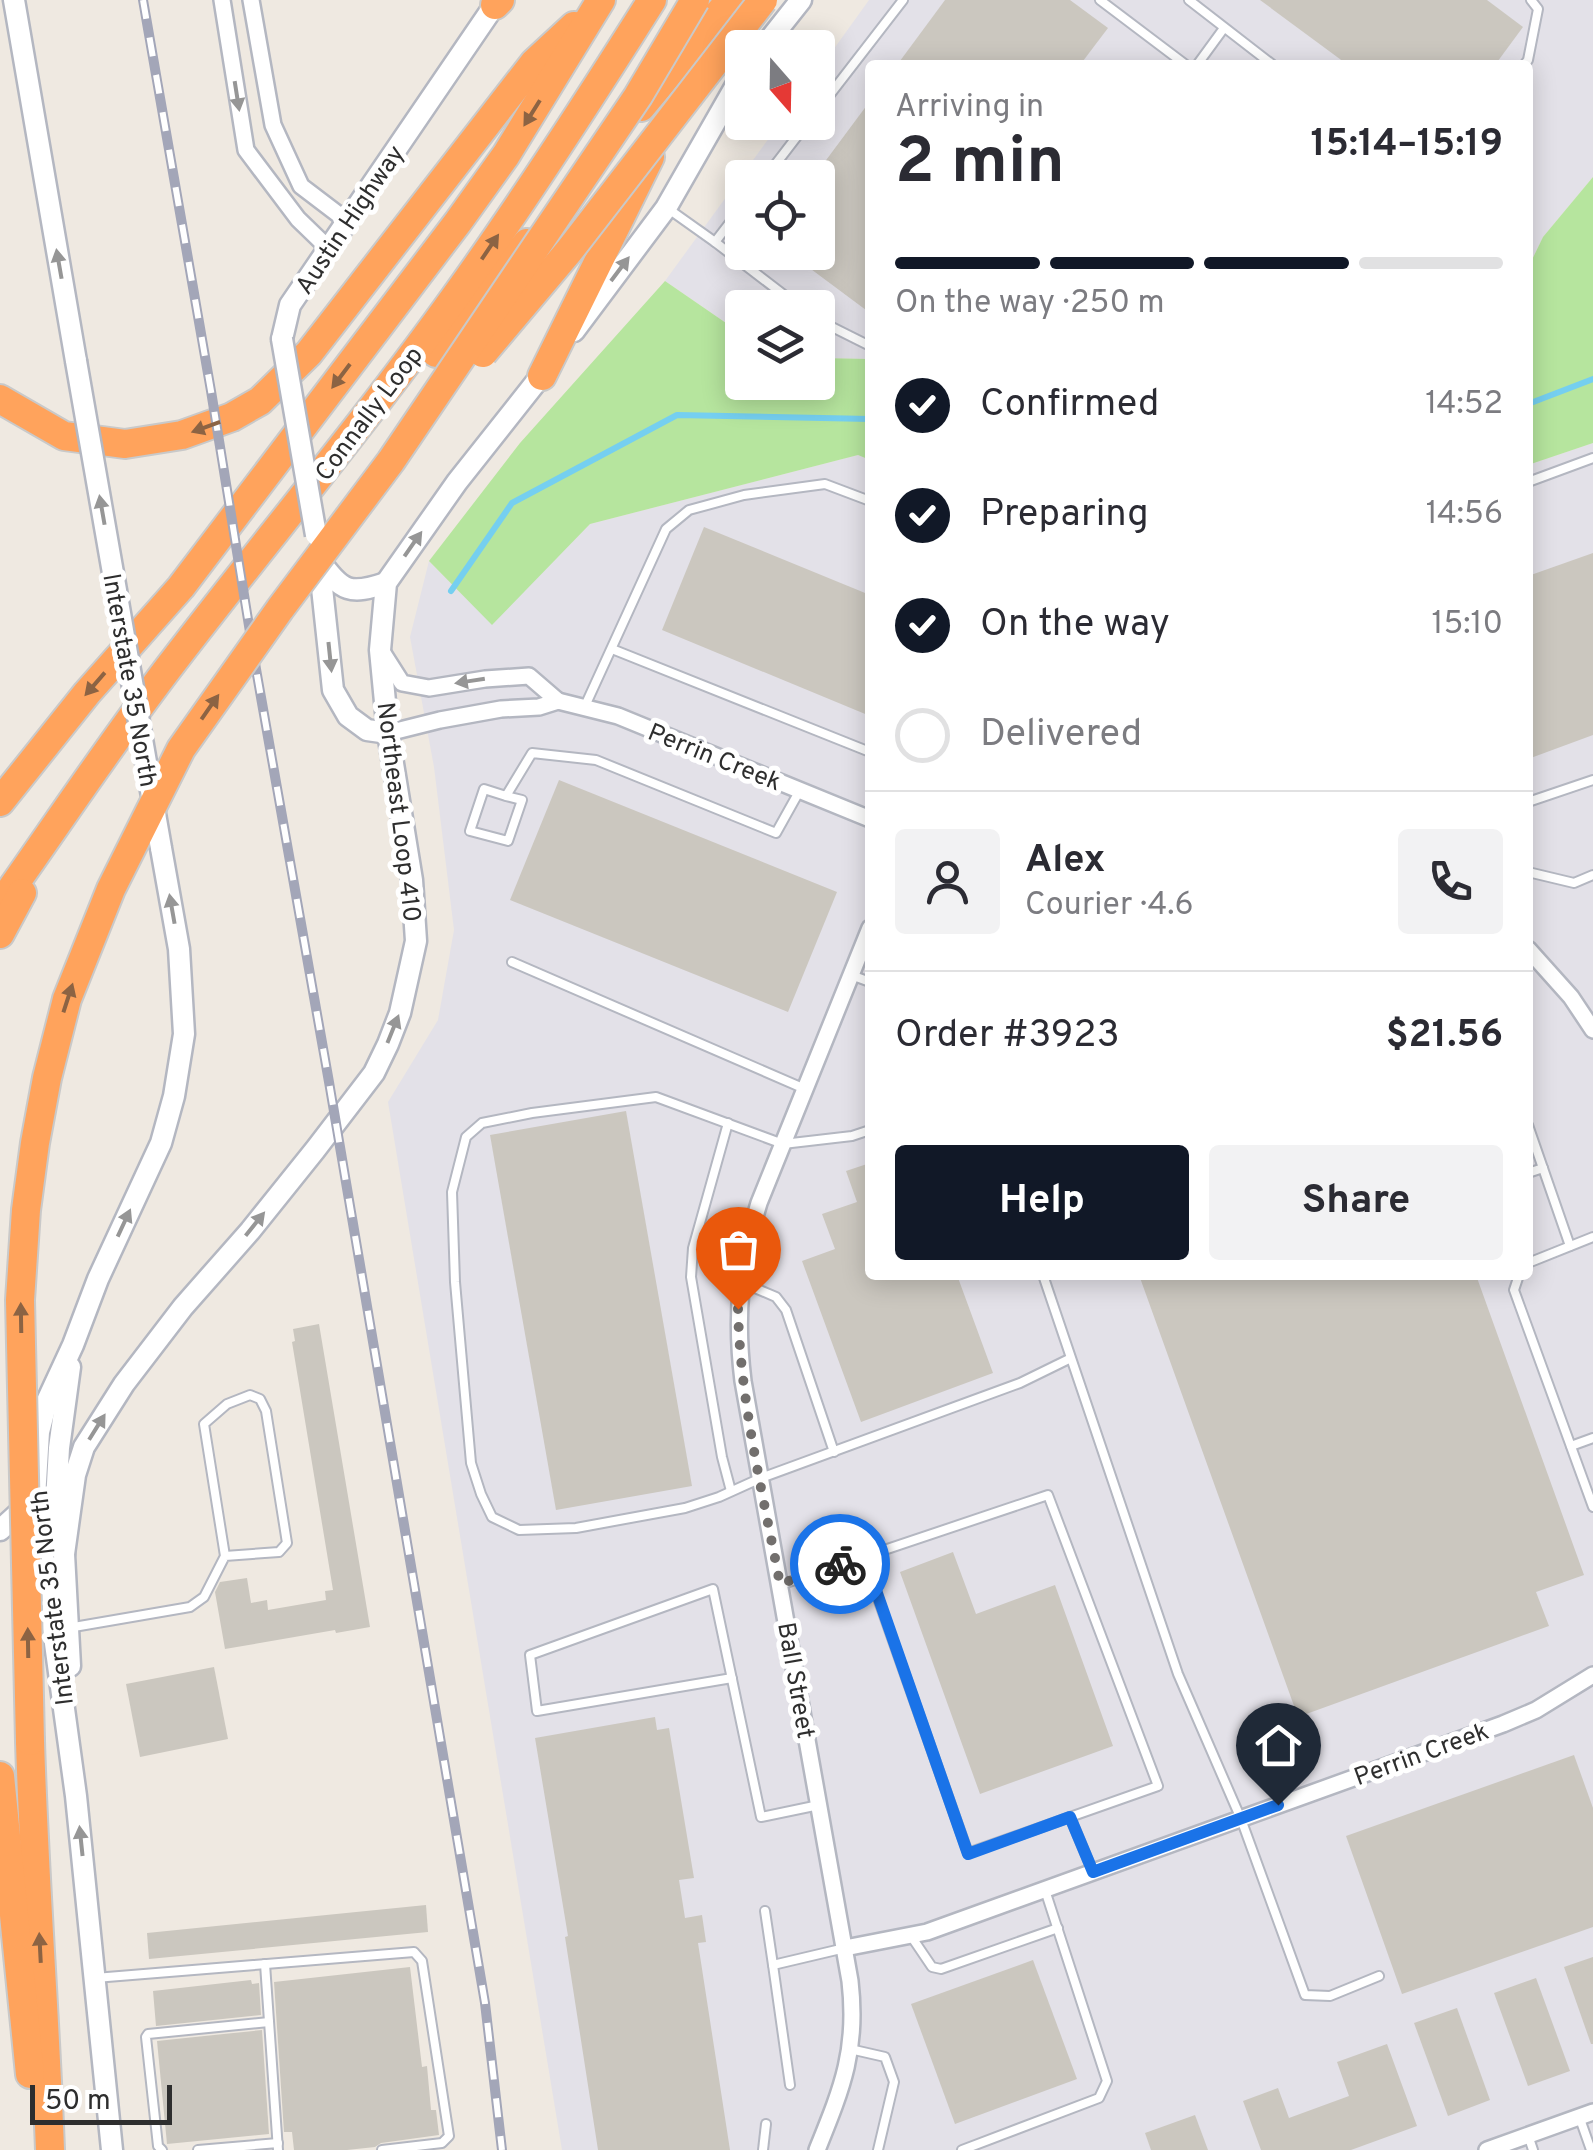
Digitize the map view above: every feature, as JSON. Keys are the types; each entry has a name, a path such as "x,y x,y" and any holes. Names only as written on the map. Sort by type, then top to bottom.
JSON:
{"highway":[{"path":"0,400 64,436 125,444 182,435 232,418 260,401 310,353 534,64 601,0"},
{"path":"0,802 87,693 181,587 458,222 506,155 601,0"},
{"name":"Connally Loop","path":"65,812 176,658 356,432 456,296 652,0"},
{"path":"50,2150 32,1830 20,1300 35,1143 67,999 111,889 181,749 391,461 638,96 695,0"},
{"path":"391,461 569,251 763,0"},
{"path":"176,658 364,441 726,5"},
{"path":"542,376 726,5"},
{"path":"0,904 65,812"},
{"path":"0,934 65,812"},
{"path":"0,1776 38,2150"}],"main road":[{"name":"Interstate 35 North","path":"14,0 179,949 184,1034 162,1143 47,1402 39,1432 34,1498 76,1796 112,2150"},
{"path":"777,30 801,0"},
{"name":"Austin Highway","path":"388,733 367,730 348,716 333,690 316,535 282,340 290,305 498,2"},
{"path":"319,560 335,582 351,590 366,590 386,582 457,482 542,376 666,208 725,104"},
{"name":"Northeast Loop 410","path":"64,1554 75,1475 84,1448 114,1400 183,1308 250,1231 374,1073 400,1013 416,940 412,880 388,733 380,650 386,582"},
{"name":"Interstate 35 North","path":"73,1345 59,1448 55,1519 64,1554 76,1796"},
{"path":"0,1530 34,1498"}],"street":[{"path":"222,0 246,150 298,219 328,248"},
{"path":"251,0 273,125 300,186 347,221"},
{"name":"Perrin Creek","path":"380,650 402,683 429,688 530,676 558,701"},
{"name":"Perrin Creek","path":"388,733 501,709 539,708 558,701 618,716 865,817"},
{"name":"Ball Street","path":"817,2150 840,2092 854,2013 760,1478 739,1345 738,1309 748,1238 759,1203 865,940"},
{"path":"1533,955 1571,997 1593,1030"},
{"name":"Perrin Creek","path":"844,1948 911,1936 1503,1724 1536,1710 1593,1675"},
{"path":"1487,2150 1530,2143 1586,2114"}],"lane":[{"path":"835,88 903,0"},
{"path":"1100,0 1179,60"},
{"path":"1188,0 1266,60"},
{"path":"1528,60 1538,10 1532,0"},
{"path":"1201,60 1224,28"},
{"path":"779,160 794,140"},
{"path":"666,208 778,290"},
{"path":"715,242 725,229"},
{"path":"835,328 865,344"},
{"path":"1533,480 1593,458"},
{"path":"586,706 666,529 688,510 744,494 825,484 865,498"},
{"path":"612,649 865,750"},
{"path":"506,796 532,753 565,755 596,760 776,833 800,790"},
{"path":"1533,800 1593,780"},
{"path":"484,788 506,796 522,800 508,842 470,831 484,788"},
{"path":"1533,873 1574,882 1593,876"},
{"path":"512,962 806,1088"},
{"path":"851,975 865,980"},
{"path":"865,1132 783,1144 656,1097 532,1113 482,1124 466,1137 452,1192 455,1282 471,1463 492,1517 518,1530 576,1528 684,1508 1020,1383 1070,1359"},
{"path":"728,1123 694,1248 691,1277 731,1491"},
{"path":"1533,1139 1570,1246"},
{"path":"1533,1171 1543,1168"},
{"path":"1533,1261 1593,1237"},
{"path":"1045,1280 1178,1674 1241,1819 1305,1995 1330,1996 1379,1976"},
{"path":"1517,1280 1514,1290 1593,1507"},
{"path":"741,1282 776,1297 786,1310 834,1452"},
{"path":"68,1628 190,1607 204,1597 225,1556 204,1424 227,1404 250,1395 260,1400 266,1410 287,1543 279,1552 225,1556"},
{"path":"1571,1446 1593,1438"},
{"path":"780,1584 1048,1494 1158,1786 968,1854 864,1556"},
{"path":"732,1678 538,1711 530,1655 713,1589 732,1678 761,1818 819,1805"},
{"path":"1070,1817 1093,1872"},
{"path":"962,2150 1098,2098 1107,2081 1045,1890"},
{"path":"764,1911 790,2084"},
{"path":"911,1936 932,1967 941,1969 1058,1928"},
{"path":"773,1965 844,1948"},
{"path":"94,1978 414,1952 422,1961 449,2136 442,2144 382,2150"},
{"path":"198,2150 278,2147 265,1964"},
{"path":"162,2150 158,2146 148,2034 269,2022"},
{"path":"850,2050 885,2057 894,2082 878,2150"},
{"path":"1586,2114 1591,2150"},
{"path":"764,2150 766,2124"}],"shaded area":[{"path":"869,0 1593,0 1593,177 1543,237 1533,258 1533,60 865,60 865,359 835,358 835,290 725,290 725,322 665,281 725,199 725,270 835,270 835,160 753,160 768,140 835,140 835,47"},
{"path":"1593,443 1593,2150 562,2150 388,1102 438,1020 454,930 434,767 410,637 429,561 492,624 590,524 858,455 865,458 865,1280 1533,1280 1533,463"}],"green space":[{"path":"1593,177 1593,443 1533,463 1533,258 1543,237"},
{"path":"665,281 725,322 725,400 835,400 835,358 865,359 865,458 858,455 590,524 492,625 429,561 520,443"}],"building":[{"path":"945,0 1070,0 1108,28 1084,60 901,60"},
{"path":"1260,0 1487,0 1523,27 1499,60 1341,60"},
{"path":"865,108 865,309 812,270 835,270 835,160 826,160"},
{"path":"704,527 865,593 865,714 662,630"},
{"path":"1593,553 1593,735 1533,757 1533,574"},
{"path":"559,780 837,892 788,1012 510,900"},
{"path":"626,1111 692,1486 556,1510 490,1135"},
{"path":"865,1165 865,1280 959,1280 993,1373 861,1422 802,1261 835,1249 822,1214 857,1202 846,1171"},
{"path":"1141,1280 1478,1280 1584,1575 1536,1592 1549,1626 1298,1717"},
{"path":"319,1324 370,1627 225,1649 215,1592 220,1582 247,1578 251,1603 267,1600 268,1610 326,1600 325,1591 333,1590 292,1342 293,1329"},
{"path":"953,1552 976,1614 1055,1585 1113,1746 980,1794 900,1572"},
{"path":"214,1667 228,1739 140,1757 126,1684"},
{"path":"655,1717 657,1730 669,1728 694,1878 679,1880 685,1918 702,1915 706,1942 698,1943 730,2150 598,2150 535,1738"},
{"path":"1574,1755 1593,1808 1593,1927 1402,1994 1346,1836"},
{"path":"426,1905 428,1932 149,1959 147,1933"},
{"path":"1593,1957 1593,2044 1591,2044 1564,1967"},
{"path":"1033,1960 1077,2079 955,2124 911,2004"},
{"path":"410,1967 422,2067 427,2066 431,2110 436,2110 439,2135 347,2150 294,2150 292,2132 284,2132 274,1982"},
{"path":"1536,1978 1570,2071 1528,2086 1494,1993"},
{"path":"251,1980 252,1984 259,1983 261,2015 156,2026 153,1991"},
{"path":"1457,2008 1490,2100 1448,2116 1414,2023"},
{"path":"262,2030 269,2134 167,2144 157,2041"},
{"path":"1387,2044 1417,2126 1351,2150 1261,2150 1243,2101 1278,2088 1289,2118 1349,2096 1337,2062"},
{"path":"1195,2115 1208,2150 1151,2150 1145,2133"}],"waterway":[{"path":"1533,402 1593,379"},
{"path":"451,591 512,503 677,415 865,419"}],"railway":[{"path":"143,0 485,2003 502,2150"}],"way so far":[{"path":"738,1309 743,1381 780,1584 840,1564"}],"route":[{"path":"840,1564 864,1556 968,1854 1070,1817 1093,1872 1278,1805"}]}
